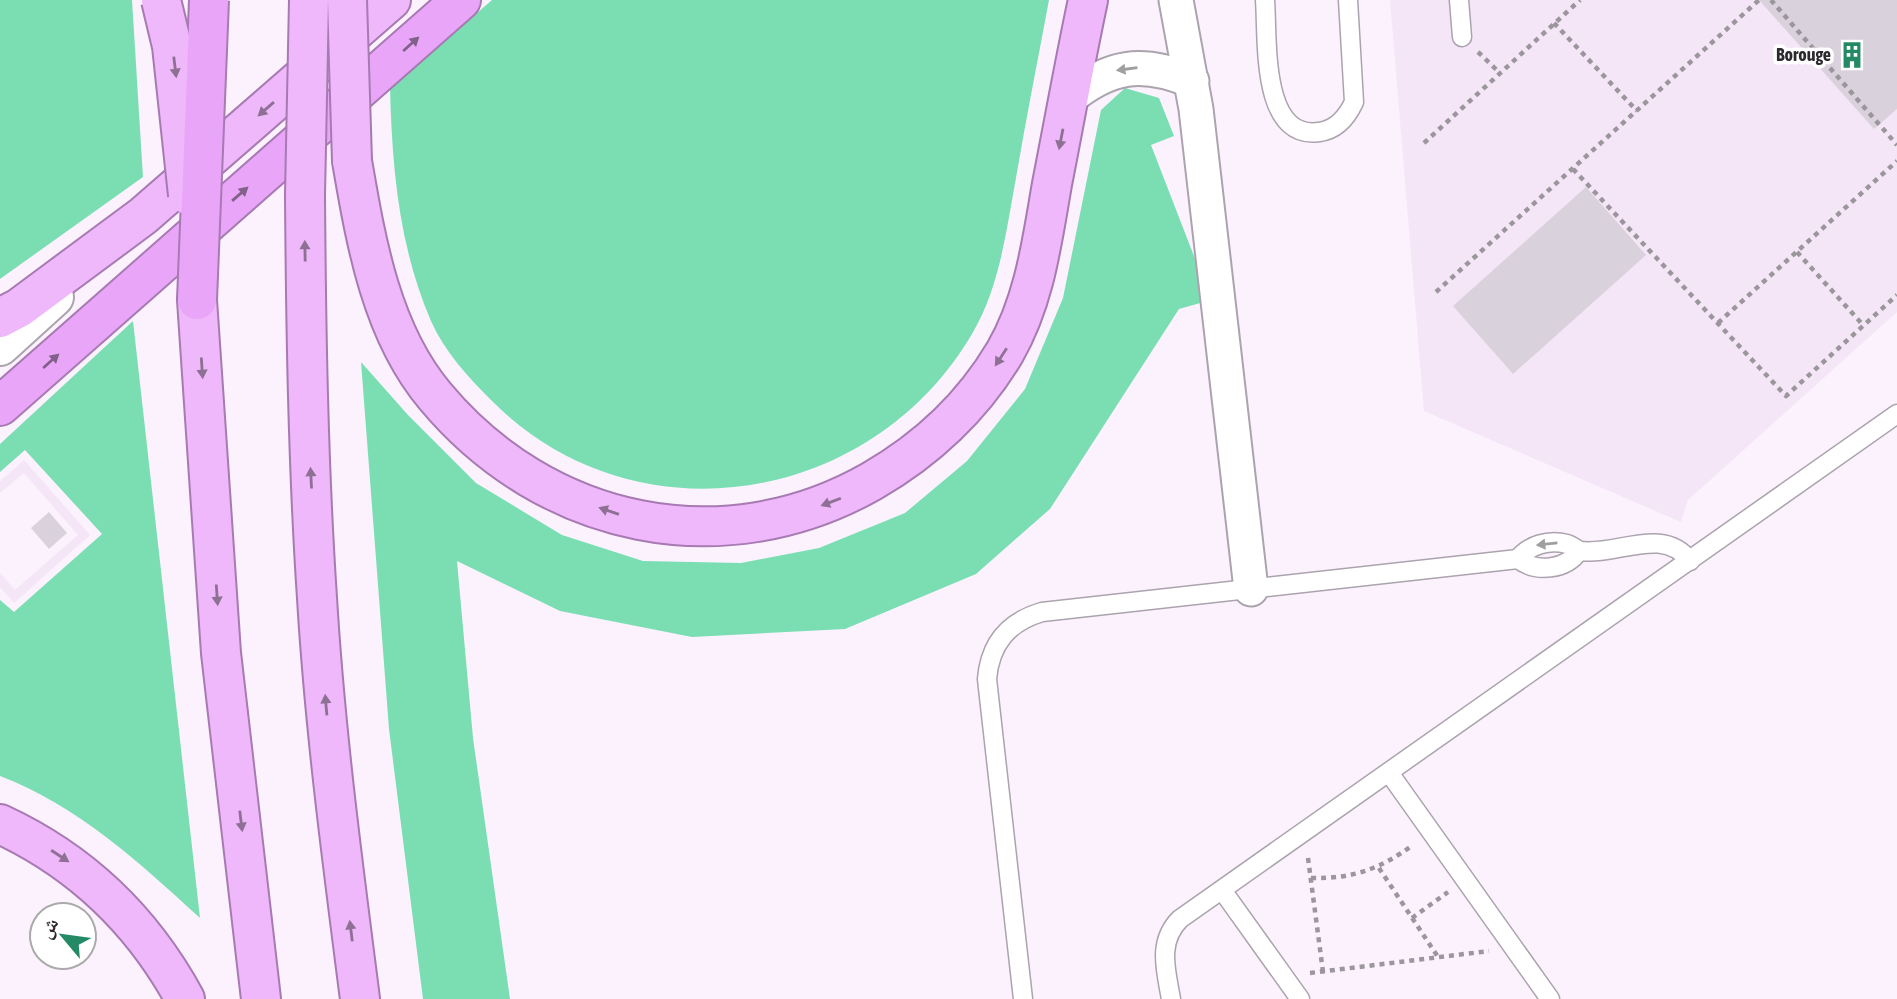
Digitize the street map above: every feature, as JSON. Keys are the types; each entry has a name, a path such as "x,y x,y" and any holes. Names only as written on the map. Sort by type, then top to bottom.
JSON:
{"highway":[{"path":"161,0 173,46 182,126 197,300 221,653 261,999"},
{"path":"197,300 209,0"},
{"path":"309,0 305,195 307,404 317,600 335,801 360,999"},
{"path":"347,0 352,161 366,241 398,338 435,396 482,444 533,482 640,522 697,528 767,523 836,501 908,460 960,414 1005,351 1036,276 1067,100 1088,0"},
{"path":"0,318 19,308 143,216 391,0"},
{"path":"0,406 461,0"},
{"path":"0,824 68,861 105,891 140,929 185,999"}],"main road":[{"path":"0,346 143,216"}],"street":[{"path":"1176,0 1192,81 1251,589"},
{"path":"1067,100 1088,83 1113,71 1140,67 1167,71 1192,81"}],"lane":[{"path":"1265,0 1273,101 1285,121 1307,132 1331,129 1349,113 1354,102 1348,0"},
{"path":"1459,0 1462,37"},
{"path":"1171,999 1164,958 1167,935 1180,919 1390,774 1897,414"},
{"path":"1023,999 987,679 994,648 1013,624 1042,612 1518,559 1534,568 1561,566 1579,551 1659,543 1677,548 1690,561"},
{"path":"1390,774 1550,999"},
{"path":"1222,890 1300,999"}],"path":[{"path":"1423,144 1580,0"},
{"path":"1436,292 1759,0"},
{"path":"1771,0 1897,145"},
{"path":"1554,23 1637,111"},
{"path":"1462,37 1500,73"},
{"path":"1718,323 1897,161"},
{"path":"1573,169 1786,396 1897,295"},
{"path":"1797,252 1863,325"},
{"path":"1311,878 1351,877 1379,868 1431,832"},
{"path":"1305,833 1323,972"},
{"path":"1379,868 1438,957"},
{"path":"1412,918 1465,880"},
{"path":"1284,977 1514,948"}],"shaded area":[{"path":"1390,0 1897,0 1897,312 1688,500 1681,522 1424,411"},
{"path":"24,460 90,535 14,603 0,587 0,573 15,590 78,535 24,473 0,493 0,481"}],"green space":[{"path":"0,0 132,0 143,177 0,279"},
{"path":"492,0 1049,0 996,278 982,316 972,334 928,392 874,437 813,468 747,486 679,488 612,475 548,446 491,400 465,373 443,343 420,293 411,265 399,207 390,88"},
{"path":"1125,88 1159,98 1174,136 1151,145 1211,300 1179,309 1050,509 976,574 845,629 692,637 560,611 457,561 473,738 510,999 423,999 389,729 361,362 408,415 476,483 562,535 643,561 741,563 819,548 905,513 967,461 1025,389 1063,298 1101,110"},
{"path":"133,321 200,918 131,857 81,819 28,788 0,776 0,600 14,612 102,534 25,450 0,472 0,444"}],"building":[{"name":"Borouge","path":"1759,0 1897,0 1897,109 1874,129"},
{"path":"1586,187 1646,255 1513,374 1453,306"},
{"path":"49,512 67,533 49,549 31,528"}],"place":[{"name":"Borouge","path":"1852,55"}]}
